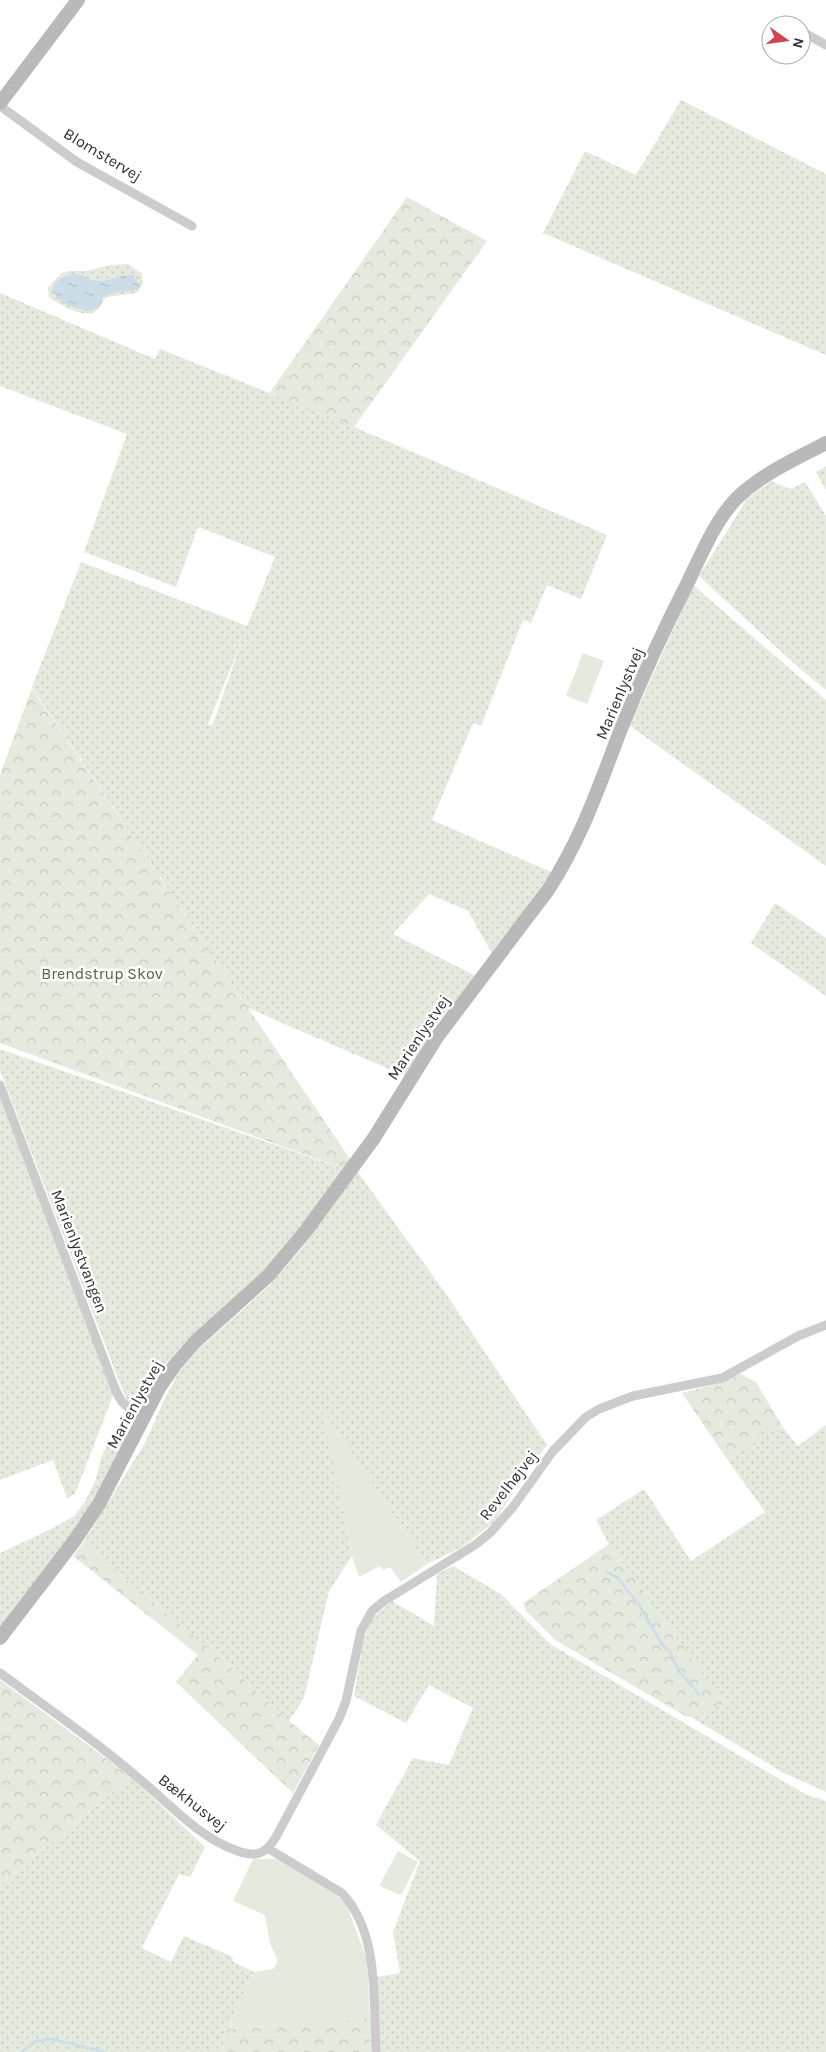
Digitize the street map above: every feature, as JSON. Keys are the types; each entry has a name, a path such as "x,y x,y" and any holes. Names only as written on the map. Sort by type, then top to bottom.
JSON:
{"street":[{"name":"Blomstervej","path":"78,0 0,104 76,162 192,226"},
{"path":"811,37 826,45"},
{"name":"Marienlystvej","path":"0,1638 75,1540 99,1504 142,1420 174,1365 196,1341 268,1276 304,1232 374,1138 437,1037 557,876 591,810 630,707 682,594 724,514 736,499 761,479 826,443"},
{"name":"Marienlystvangen","path":"0,1084 116,1391 122,1402 142,1420"},
{"name":"Revelhøjvej","path":"269,1849 346,1701 361,1631 372,1611 384,1601 475,1545 490,1533 553,1451 586,1417 599,1409 633,1396 722,1378 798,1336 826,1325"},
{"name":"Bækhusvej","path":"0,1672 142,1781 206,1835 242,1852 253,1854 269,1849"},
{"path":"269,1849 342,1893 350,1902 366,1937 372,1956 376,2052"}],"green space":[{"path":"681,100 826,174 826,355 543,233 585,151 636,175"},
{"path":"407,197 487,241 354,427 269,394"},
{"path":"128,264 142,274 140,289 136,293 107,297 94,312 77,312 49,297 48,288 61,274 68,271 87,271 111,265"},
{"path":"0,293 155,359 160,349 354,427 607,535 581,599 547,585 531,623 523,620 481,726 473,723 432,820 551,872 493,955 468,911 429,894 393,934 476,976 437,1023 405,1076 248,1008 32,687 81,562 247,626 275,557 198,527 176,587 84,552 127,434 0,386","holes":["242,640 213,724 208,725"]},
{"path":"826,466 826,490 816,472"},
{"path":"771,481 790,489 805,482 826,516 826,690 798,667 699,576 747,499"},
{"path":"693,585 826,700 826,866 630,726"},
{"path":"583,653 604,661 587,704 566,696"},
{"name":"Brendstrup Skov","path":"32,688 352,1162 347,1170 0,1043 0,775"},
{"path":"775,903 826,938 826,996 751,943"},
{"path":"0,1049 347,1170 276,1259 245,1291 181,1347 162,1369 138,1406 129,1405 121,1386 0,1070"},
{"path":"0,1094 114,1393 75,1494 67,1498 53,1460 0,1480"},
{"path":"357,1171 446,1294 547,1445 524,1475 495,1521 463,1547 427,1564 323,1411 352,1556 329,1591 304,1698 289,1721 212,1651 83,1543 145,1443 179,1372 200,1348 269,1286 301,1249"},
{"path":"739,1373 756,1382 784,1429 764,1427 756,1432 759,1442 727,1459 682,1393 716,1384"},
{"path":"322,1409 427,1564 401,1582 390,1567 383,1570 380,1566 359,1577 352,1556"},
{"path":"128,1417 130,1430 97,1494 74,1532 0,1628 0,1553 74,1516 85,1502 96,1479 101,1458 107,1445"},
{"path":"826,1425 826,1792 782,1772 691,1717 724,1704 609,1544 596,1520 644,1489 691,1561 765,1512 727,1459 758,1442 756,1432 764,1427 784,1429 798,1446"},
{"path":"83,1543 212,1651 289,1721 319,1745 293,1793 176,1682 198,1655 73,1556"},
{"path":"609,1544 725,1704 687,1717 555,1640 526,1611 523,1603"},
{"path":"453,1566 501,1594 550,1644 805,1794 826,1801 826,2052 380,2052 377,1977 400,1973 393,1932 420,1861 376,1825 413,1758 449,1765 473,1708 429,1685 406,1723 354,1696 363,1641 372,1618 392,1601 434,1626 437,1574"},
{"path":"0,1680 131,1777 0,1885"},
{"path":"131,1777 205,1847 190,1877 179,1874 142,1948 171,1962 184,1936 233,1957 232,1961 254,1972 216,2052 0,2052 0,1885"},
{"path":"398,1851 418,1862 401,1895 379,1886"},
{"path":"253,1859 278,1859 337,1895 346,1904 367,1959 370,2018 227,2029 254,1972 273,1969 277,1963 270,1944 265,1915 233,1901"},
{"path":"370,2018 371,2052 216,2052 227,2029"}],"water":[{"path":"74,274 97,281 133,275 140,286 137,290 116,292 103,297 100,306 92,311 75,308 61,300 53,291 57,281"}],"waterway":[{"path":"606,1572 617,1577 639,1605 663,1646 670,1652 679,1671 699,1694"},
{"path":"21,2052 37,2041 52,2039 104,2052"}]}
